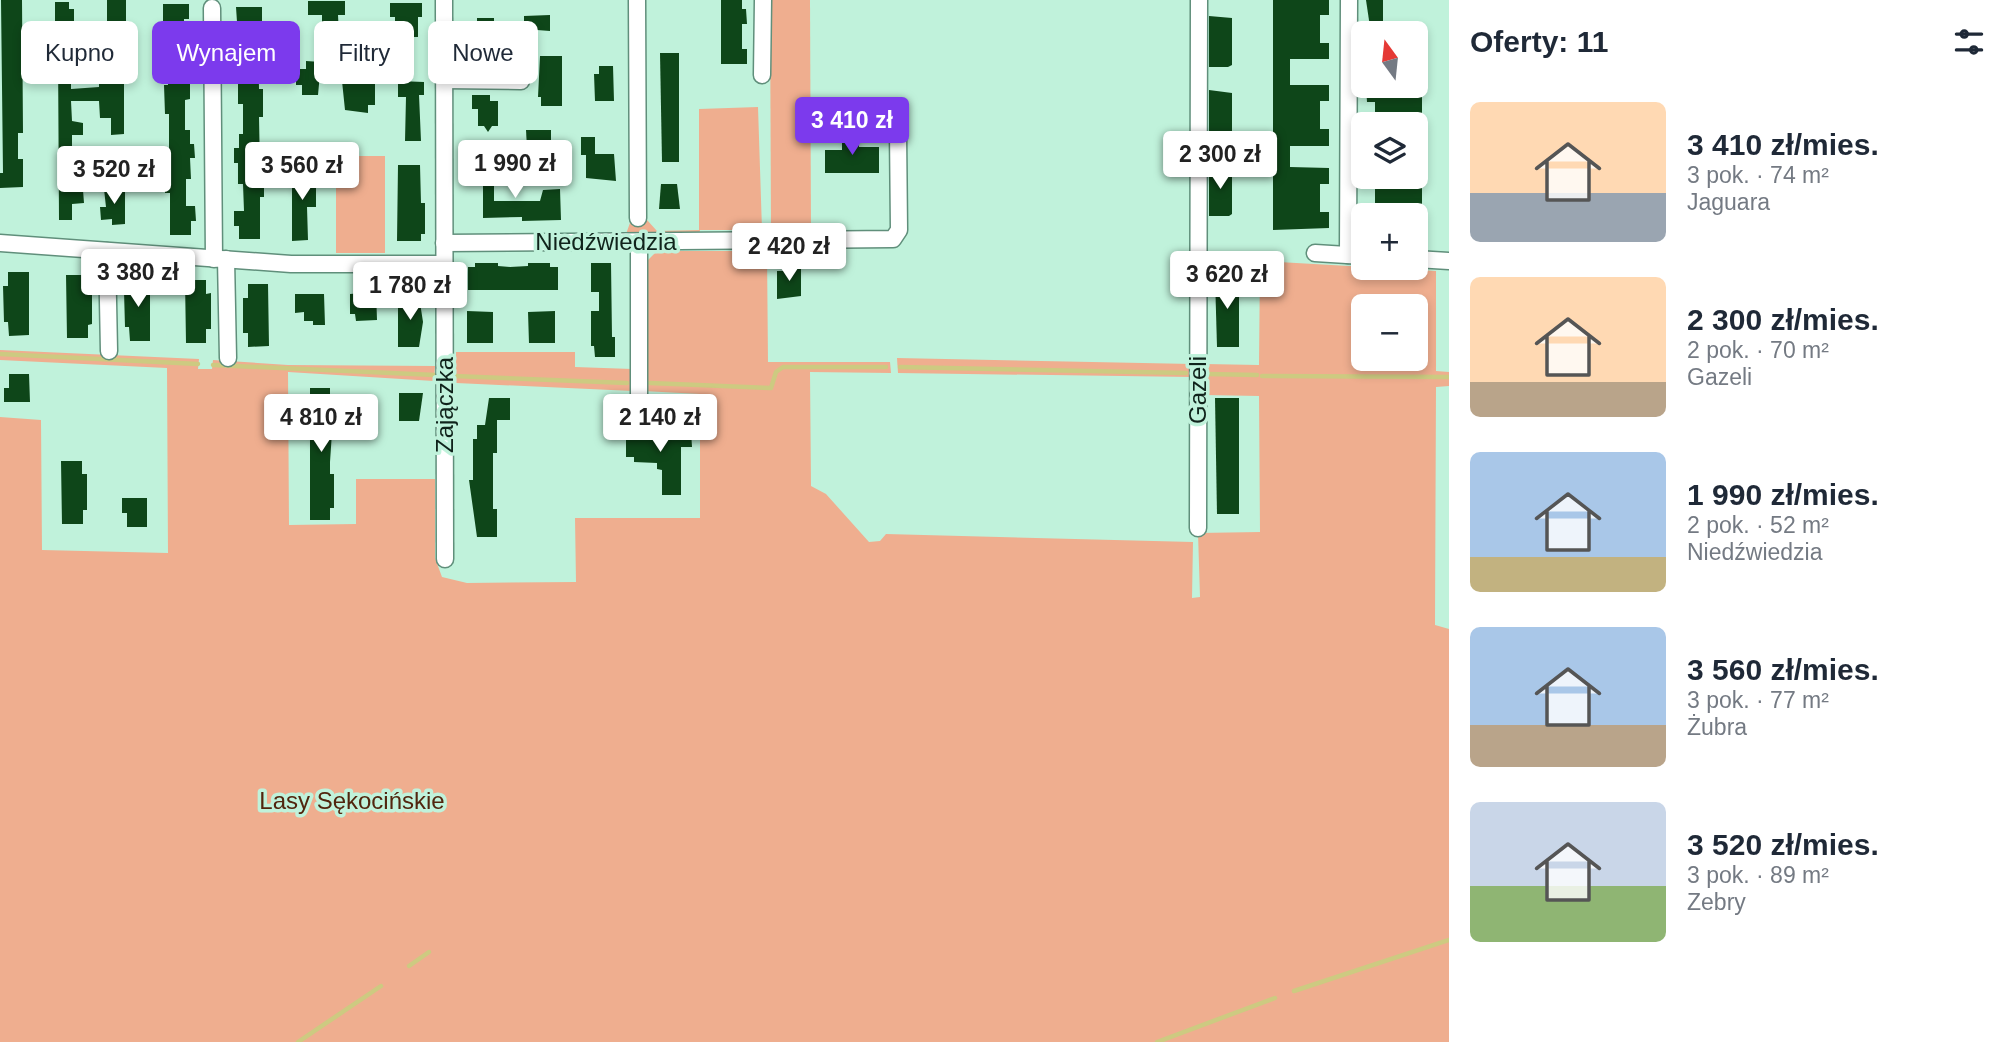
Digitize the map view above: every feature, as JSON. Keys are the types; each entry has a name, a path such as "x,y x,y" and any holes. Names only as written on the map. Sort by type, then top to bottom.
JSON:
{"street":[{"name":"Zajączka","path":"444,0 444,21"},
{"path":"636,0 638,218"},
{"path":"762,75 763,0"},
{"name":"Gazeli","path":"1198,528 1199,0"},
{"path":"1349,0 1354,203"},
{"path":"212,8 220,259 228,358"},
{"name":"Zajączka","path":"444,84 445,559"},
{"name":"Niedźwiedzia","path":"444,243 893,239 899,230 898,132"},
{"path":"639,242 639,394"},
{"path":"0,243 291,264 444,264"},
{"path":"107,251 109,351"},
{"path":"1315,253 1351,256"},
{"path":"1428,260 1449,261"}],"green space":[{"path":"770,0 810,0 811,230 771,230"},
{"path":"758,107 762,230 700,230 699,235 625,237 631,220 647,220 657,231 699,230 699,109"},
{"path":"336,156 385,156 385,253 336,253"},
{"name":"Lasy Sękocińskie","path":"657,251 767,251 768,362 890,362 891,373 810,372 811,486 826,494 869,542 880,541 886,534 1193,542 1192,598 1200,597 1198,533 1260,532 1259,396 1205,395 1205,364 1259,365 1260,261 1351,266 1351,280 1428,280 1428,271 1436,271 1436,371 1449,372 1449,386 1436,387 1435,625 1449,629 1449,1042 0,1042 0,417 41,420 42,550 168,553 167,368 0,360 0,350 199,359 198,369 212,369 213,360 288,365 435,366 434,381 288,372 289,525 356,524 356,479 435,479 435,558 442,577 467,583 576,582 575,518 700,518 700,394 643,391 646,262"},
{"path":"456,352 575,352 575,367 632,369 633,391 456,383"},
{"path":"897,358 1193,364 1192,377 898,373"}],"building":[{"path":"1,0 22,0 23,133 18,133 18,159 23,159 23,187 0,188 0,173 3,173"},
{"path":"107,0 126,0 126,21 107,21"},
{"path":"721,0 742,0 742,9 746,9 747,24 742,24 742,49 747,49 747,64 721,64"},
{"path":"1273,0 1329,0 1329,15 1320,15 1320,43 1329,43 1329,59 1290,59 1290,85 1329,85 1329,101 1320,101 1320,129 1329,129 1329,146 1290,146 1290,167 1329,168 1329,184 1320,184 1320,212 1329,212 1329,228 1273,230"},
{"path":"1366,0 1383,0 1383,21 1369,21"},
{"path":"308,1 345,1 345,15 338,15 338,21 322,21 322,15 308,15"},
{"path":"55,2 69,2 69,9 74,9 74,21 55,21"},
{"path":"390,3 422,3 422,17 418,17 418,37 414,37 414,21 395,21 395,17 390,17"},
{"path":"163,4 189,4 189,19 163,21"},
{"path":"236,7 262,7 262,21 237,21"},
{"path":"550,15 550,31 538,30 538,21 524,21 524,16"},
{"path":"1209,16 1232,18 1232,65 1228,67 1209,67"},
{"path":"477,18 494,18 494,21 477,21"},
{"path":"660,53 679,53 679,162 662,162"},
{"path":"540,56 562,56 562,106 541,106 541,97 538,97"},
{"path":"306,61 314,62 314,84 319,84 318,95 302,95 302,85 296,85 300,84 300,69 306,69"},
{"path":"599,66 613,66 614,101 595,101 594,74 599,74"},
{"path":"424,82 424,95 419,95 421,141 405,141 406,97 398,97 398,84"},
{"path":"58,84 71,84 71,89 99,87 99,84 124,84 124,134 111,135 111,118 100,118 99,101 71,101 72,121 83,123 83,135 72,135 72,157 83,156 83,169 72,169 72,191 83,190 84,203 72,204 72,220 59,220"},
{"path":"190,84 190,99 185,100 185,130 190,130 190,144 194,144 195,158 190,158 191,179 186,179 186,206 195,206 196,221 191,221 191,235 170,235 170,193 165,193 165,165 169,165 169,114 165,114 164,85"},
{"path":"238,84 259,84 259,89 263,89 263,117 259,117 260,169 264,169 264,197 260,197 260,239 239,239 239,226 234,226 234,211 244,211 243,184 238,184 238,163 234,163 234,148 239,148 239,134 243,134 243,104 238,104"},
{"path":"342,84 375,84 375,105 368,105 368,113 345,110"},
{"path":"1209,90 1232,93 1232,139 1229,142 1209,142"},
{"path":"472,95 490,95 490,101 498,101 498,126 492,126 488,132 484,126 478,126 478,109 472,109"},
{"path":"1367,98 1422,98 1422,112 1375,112 1375,102 1367,102"},
{"path":"526,130 551,130 551,147 527,148"},
{"path":"842,131 859,131 859,147 879,147 879,173 825,173 825,150 842,150"},
{"path":"581,137 595,137 595,154 614,154 616,181 586,178 586,155 581,155"},
{"path":"125,154 125,169 111,169 111,155"},
{"path":"398,165 420,165 421,203 425,203 425,234 421,234 421,241 397,241"},
{"path":"471,165 494,165 494,201 540,201 543,190 560,189 561,220 483,218 483,184 471,182"},
{"path":"1209,165 1232,167 1232,214 1229,216 1209,216"},
{"path":"292,171 316,171 316,207 307,207 308,240 292,241"},
{"path":"661,184 677,184 680,209 659,209"},
{"path":"125,188 125,224 112,225 112,219 101,220 100,207 106,207 104,189"},
{"path":"1375,189 1422,189 1422,203 1375,203"},
{"path":"475,263 498,263 498,266 510,267 528,266 528,263 550,263 550,267 558,267 558,290 468,290 468,267 475,267"},
{"path":"591,263 611,263 612,337 615,337 615,357 595,357 594,346 591,346 591,311 599,311 599,292 591,292"},
{"path":"788,268 801,268 801,296 777,299 777,271 788,271"},
{"path":"8,272 29,272 29,335 9,336 8,322 4,322 3,286 8,286"},
{"path":"66,275 87,275 87,289 92,289 92,324 88,325 88,338 67,338"},
{"path":"129,277 150,277 150,341 130,341 129,327 125,327 124,291 129,291"},
{"path":"1215,277 1239,277 1239,347 1217,347"},
{"path":"185,280 206,280 206,294 211,293 211,329 206,329 206,343 186,343"},
{"path":"248,284 268,284 269,346 248,347 248,333 243,333 243,298 248,298"},
{"path":"362,290 376,290 377,320 356,321 355,314 350,314 350,294 362,293"},
{"path":"295,294 324,294 325,325 313,325 313,321 304,321 304,312 295,313"},
{"path":"398,296 419,296 423,322 419,347 398,347"},
{"path":"467,311 493,312 493,343 467,343"},
{"path":"555,311 555,343 529,343 528,312"},
{"path":"9,374 29,374 30,402 4,402 4,388 9,388"},
{"path":"310,388 330,388 330,402 334,402 330,474 334,474 334,508 330,508 330,520 310,520"},
{"path":"399,393 423,393 419,421 399,421"},
{"path":"489,398 510,398 510,420 497,420 497,453 493,453 493,509 497,509 497,537 477,537 469,480 473,480 473,439 477,439 477,425 485,425"},
{"path":"1215,398 1239,398 1239,514 1217,514"},
{"path":"626,430 691,431 692,447 681,447 681,495 662,495 662,470 657,469 657,463 634,462 634,457 626,457"},
{"path":"61,461 82,461 82,474 87,474 87,510 83,510 83,524 62,524"},
{"path":"122,498 147,498 147,527 127,527 127,513 122,513"}],"waterway":[{"path":"0,354 198,364"},
{"path":"213,365 435,375"},
{"path":"650,383 771,388 776,372 783,367 886,367"},
{"path":"900,367 1186,373"},
{"path":"1207,374 1257,375"},
{"path":"454,376 627,383"},
{"path":"1262,376 1449,377"},
{"path":"1294,991 1449,940"},
{"path":"409,966 429,952"},
{"path":"298,1042 381,986"},
{"path":"1157,1042 1275,998"}]}
